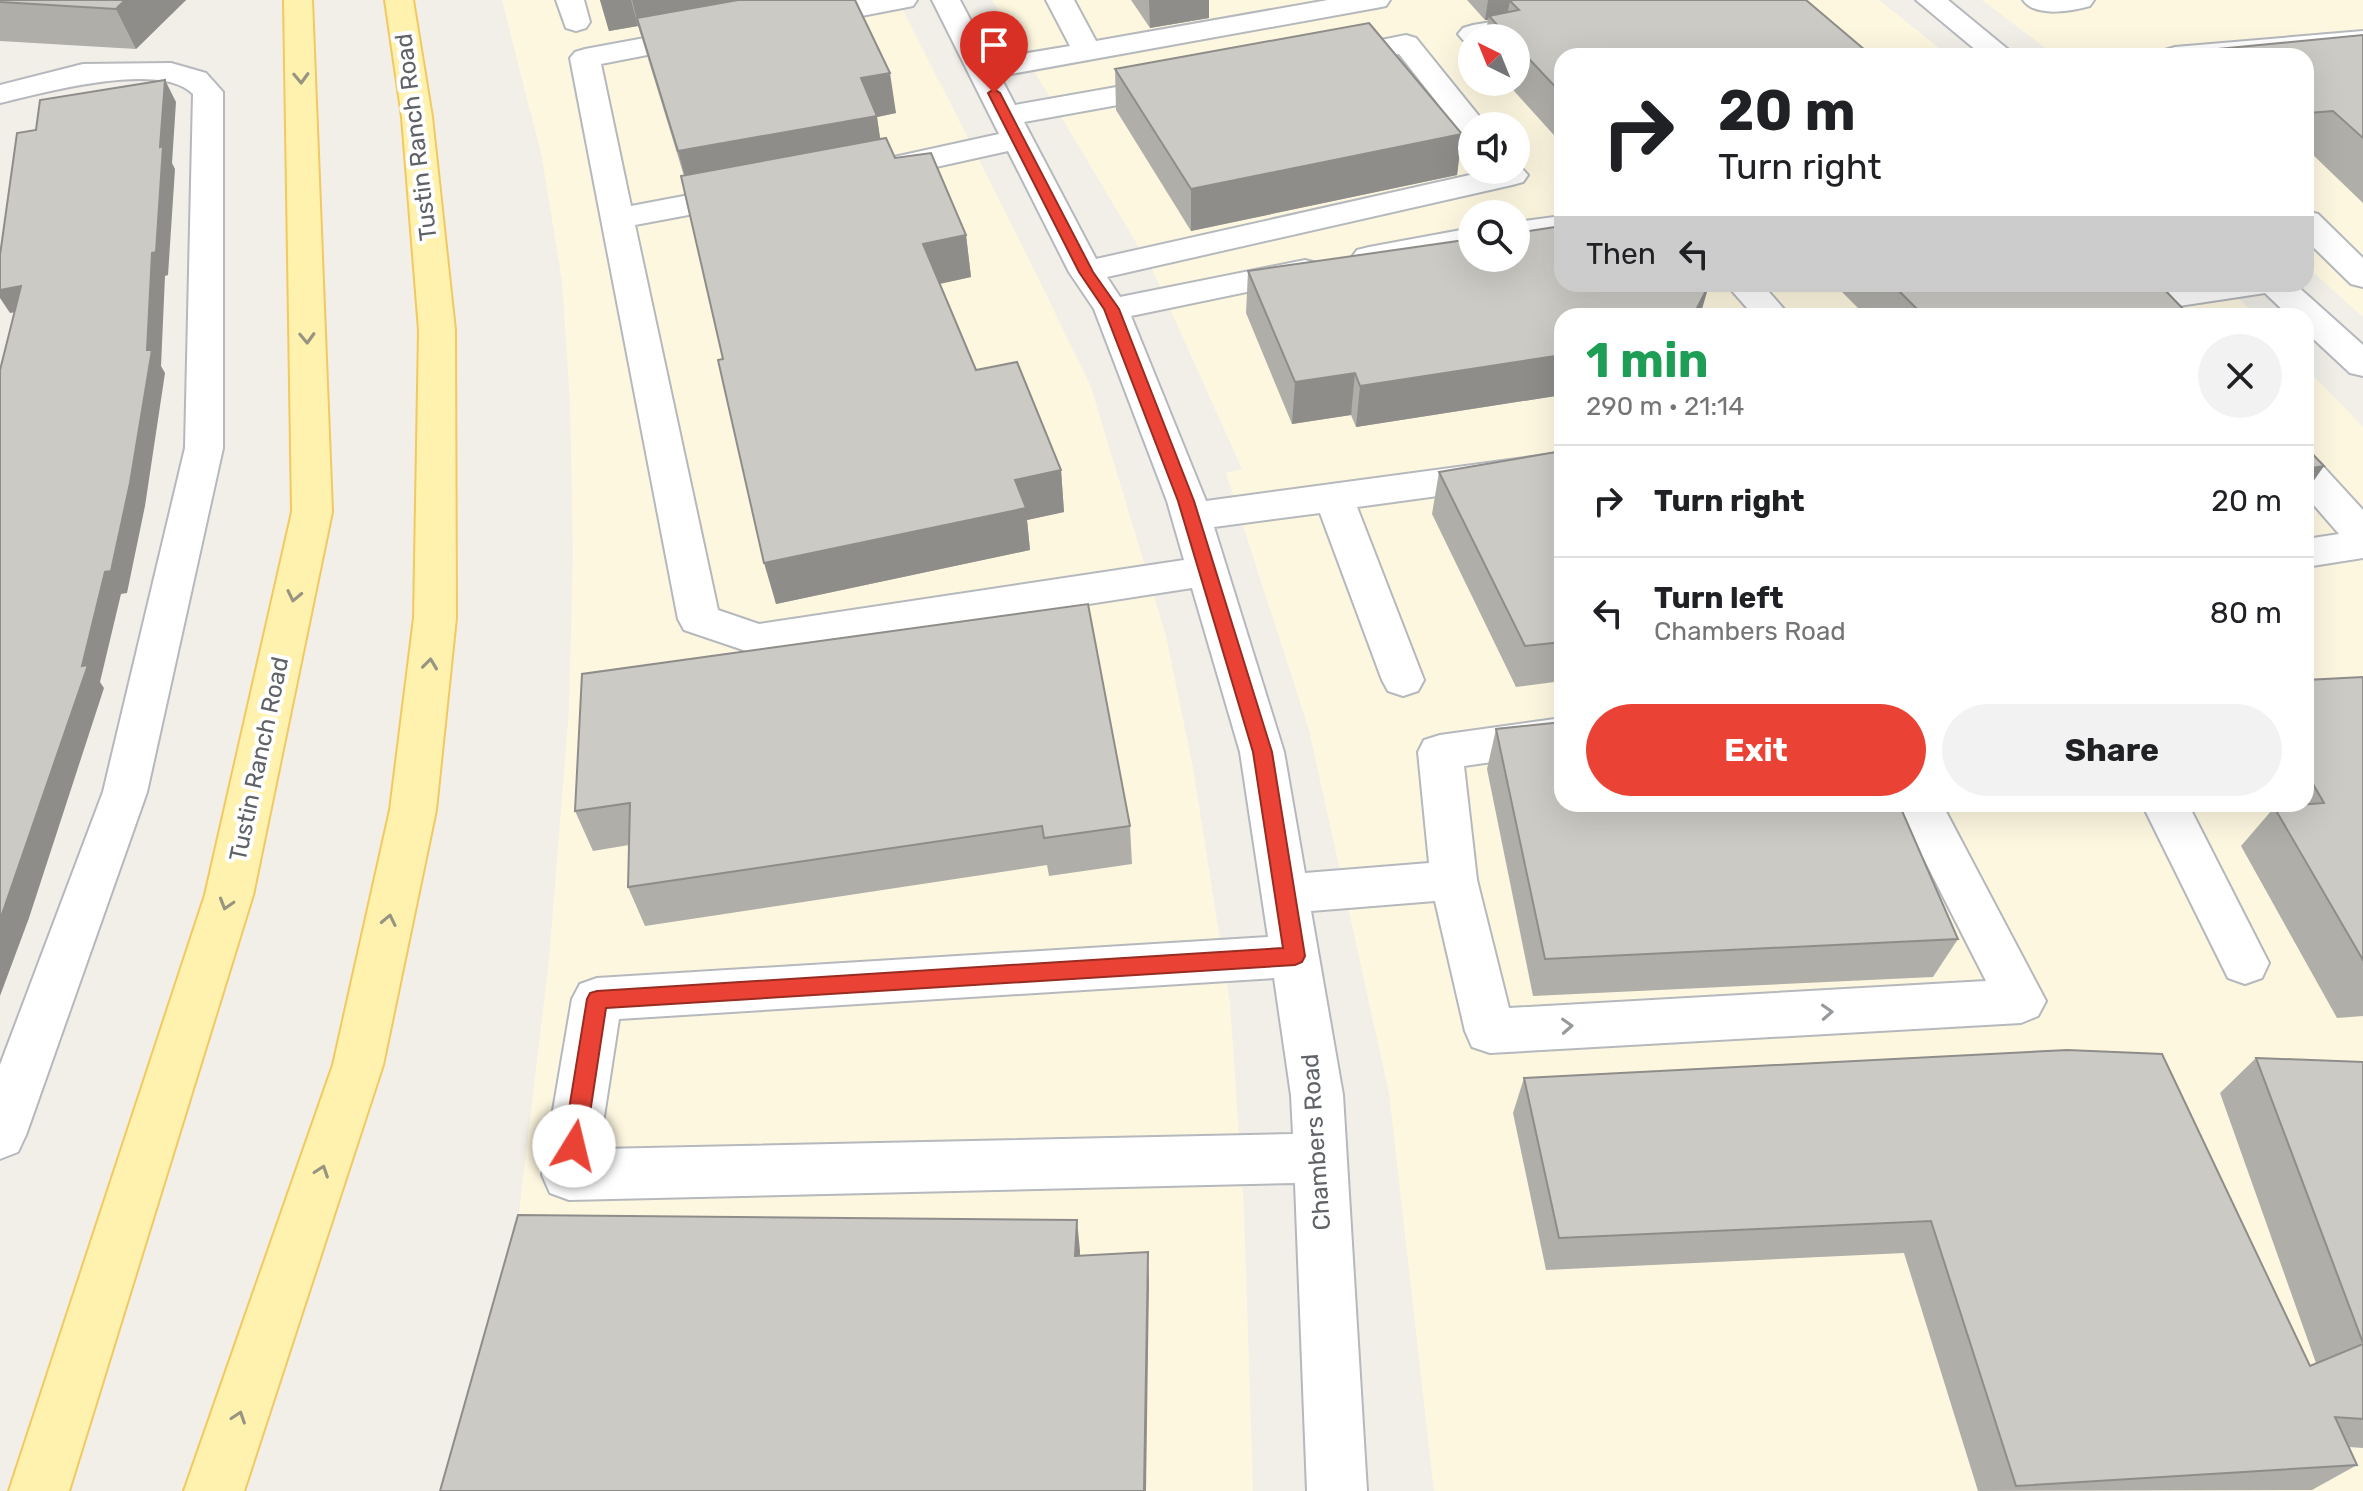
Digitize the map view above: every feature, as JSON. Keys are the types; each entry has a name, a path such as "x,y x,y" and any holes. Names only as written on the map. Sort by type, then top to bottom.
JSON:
{"main road":[{"name":"Tustin Ranch Road","path":"39,1491 229,895 312,512 298,0"},
{"name":"Tustin Ranch Road","path":"214,1491 358,1065 413,810 435,618 437,330 417,117 399,0"}],"street":[{"path":"903,0 585,58 699,619 758,640 1208,571"},
{"name":"Chambers Road","path":"946,0 1086,272 1111,309 1191,517 1262,752 1317,1095 1337,1491"},
{"path":"1060,0 1087,51"},
{"path":"982,70 1376,0"},
{"path":"1930,0 1991,48"},
{"path":"2037,0 2080,0"},
{"path":"1530,24 1575,17"},
{"path":"2269,48 2363,40"},
{"path":"1298,64 1406,44 1461,112"},
{"path":"0,94 83,73 171,72 195,79 208,92 209,145 204,448 125,792 0,1135"},
{"path":"851,175 944,158 1012,128 1206,80"},
{"path":"1086,272 1472,184"},
{"path":"617,218 773,189"},
{"path":"1530,230 1554,227"},
{"path":"2314,229 2363,277"},
{"path":"1111,309 1458,241"},
{"path":"1750,292 1766,308"},
{"path":"2094,308 2205,292"},
{"path":"2284,292 2302,308"},
{"path":"2314,319 2363,315"},
{"path":"2314,319 2363,365"},
{"path":"1191,517 1554,467"},
{"path":"2314,481 2363,535"},
{"path":"1334,497 1403,680"},
{"path":"2314,552 2363,544"},
{"path":"1554,736 1440,752 1454,880 1490,1031 2021,1001 1923,812"},
{"path":"2169,812 2245,963"},
{"path":"1285,894 1454,880"},
{"path":"1295,956 597,999 569,1175 1319,1158"}],"shaded area":[{"path":"502,0 898,0 1023,247 1091,387 1166,636 1193,768 1230,1003 1244,1210 1253,1491 447,1491 515,1246 549,960 569,710 573,552 570,403 562,281 542,158"},
{"path":"992,0 1879,0 1939,48 1554,48 1554,292 2232,292 2248,308 1554,308 1554,812 2314,812 2314,376 2363,427 2363,1491 1434,1491 1389,1093 1309,730 1226,473 1242,469 1153,271"},
{"path":"1982,0 2363,0 2363,317 2314,273 2314,48 2045,48"}],"building":[{"path":"0,0 125,0 116,9"},
{"path":"738,0 855,0 890,73 861,78 877,116 678,151 637,18"},
{"path":"1806,0 1863,48 1554,48 1554,85 1530,60 1530,24 1496,24 1489,16 1519,10 1510,1"},
{"path":"1369,23 1458,129 1458,135 1191,189 1115,69"},
{"path":"2363,35 2363,138 2333,111 2314,113 2314,48 2228,48"},
{"path":"165,80 156,252 152,253 147,350 152,350 130,483 111,571 105,572 82,666 88,665 0,920 0,370 21,286 0,290 0,255 17,133 36,130 40,100"},
{"path":"886,138 895,158 931,153 966,235 923,244 976,370 1017,362 1061,470 1015,480 1026,508 764,563 718,360 723,359 681,176"},
{"path":"1554,227 1554,292 1705,292 1697,308 1554,308 1554,356 1360,386 1355,373 1295,382 1248,271 1458,241 1458,272 1530,272 1530,231"},
{"path":"1900,292 2167,292 2182,308 1916,308"},
{"path":"1554,452 1554,643 1525,646 1439,472"},
{"path":"2314,455 2324,466 2314,468"},
{"path":"1088,604 1130,826 1044,838 1042,826 628,887 630,803 575,811 582,674"},
{"path":"2363,677 2363,960 2277,812 2314,812 2314,804 2324,803 2314,786 2314,680"},
{"path":"1554,723 1554,812 1902,812 1958,939 1545,959 1496,729"},
{"path":"2067,1050 2162,1054 2310,1366 2363,1344 2363,1419 2335,1417 2357,1465 2016,1486 1931,1221 1559,1238 1524,1078"},
{"path":"2256,1058 2363,1062 2363,1343"},
{"path":"518,1215 1077,1220 1075,1256 1148,1252 1144,1491 440,1491"}],"route":[{"path":"574,1146 597,999 1295,956 1262,752 1186,501 1111,309 1086,272 994,93"}]}
